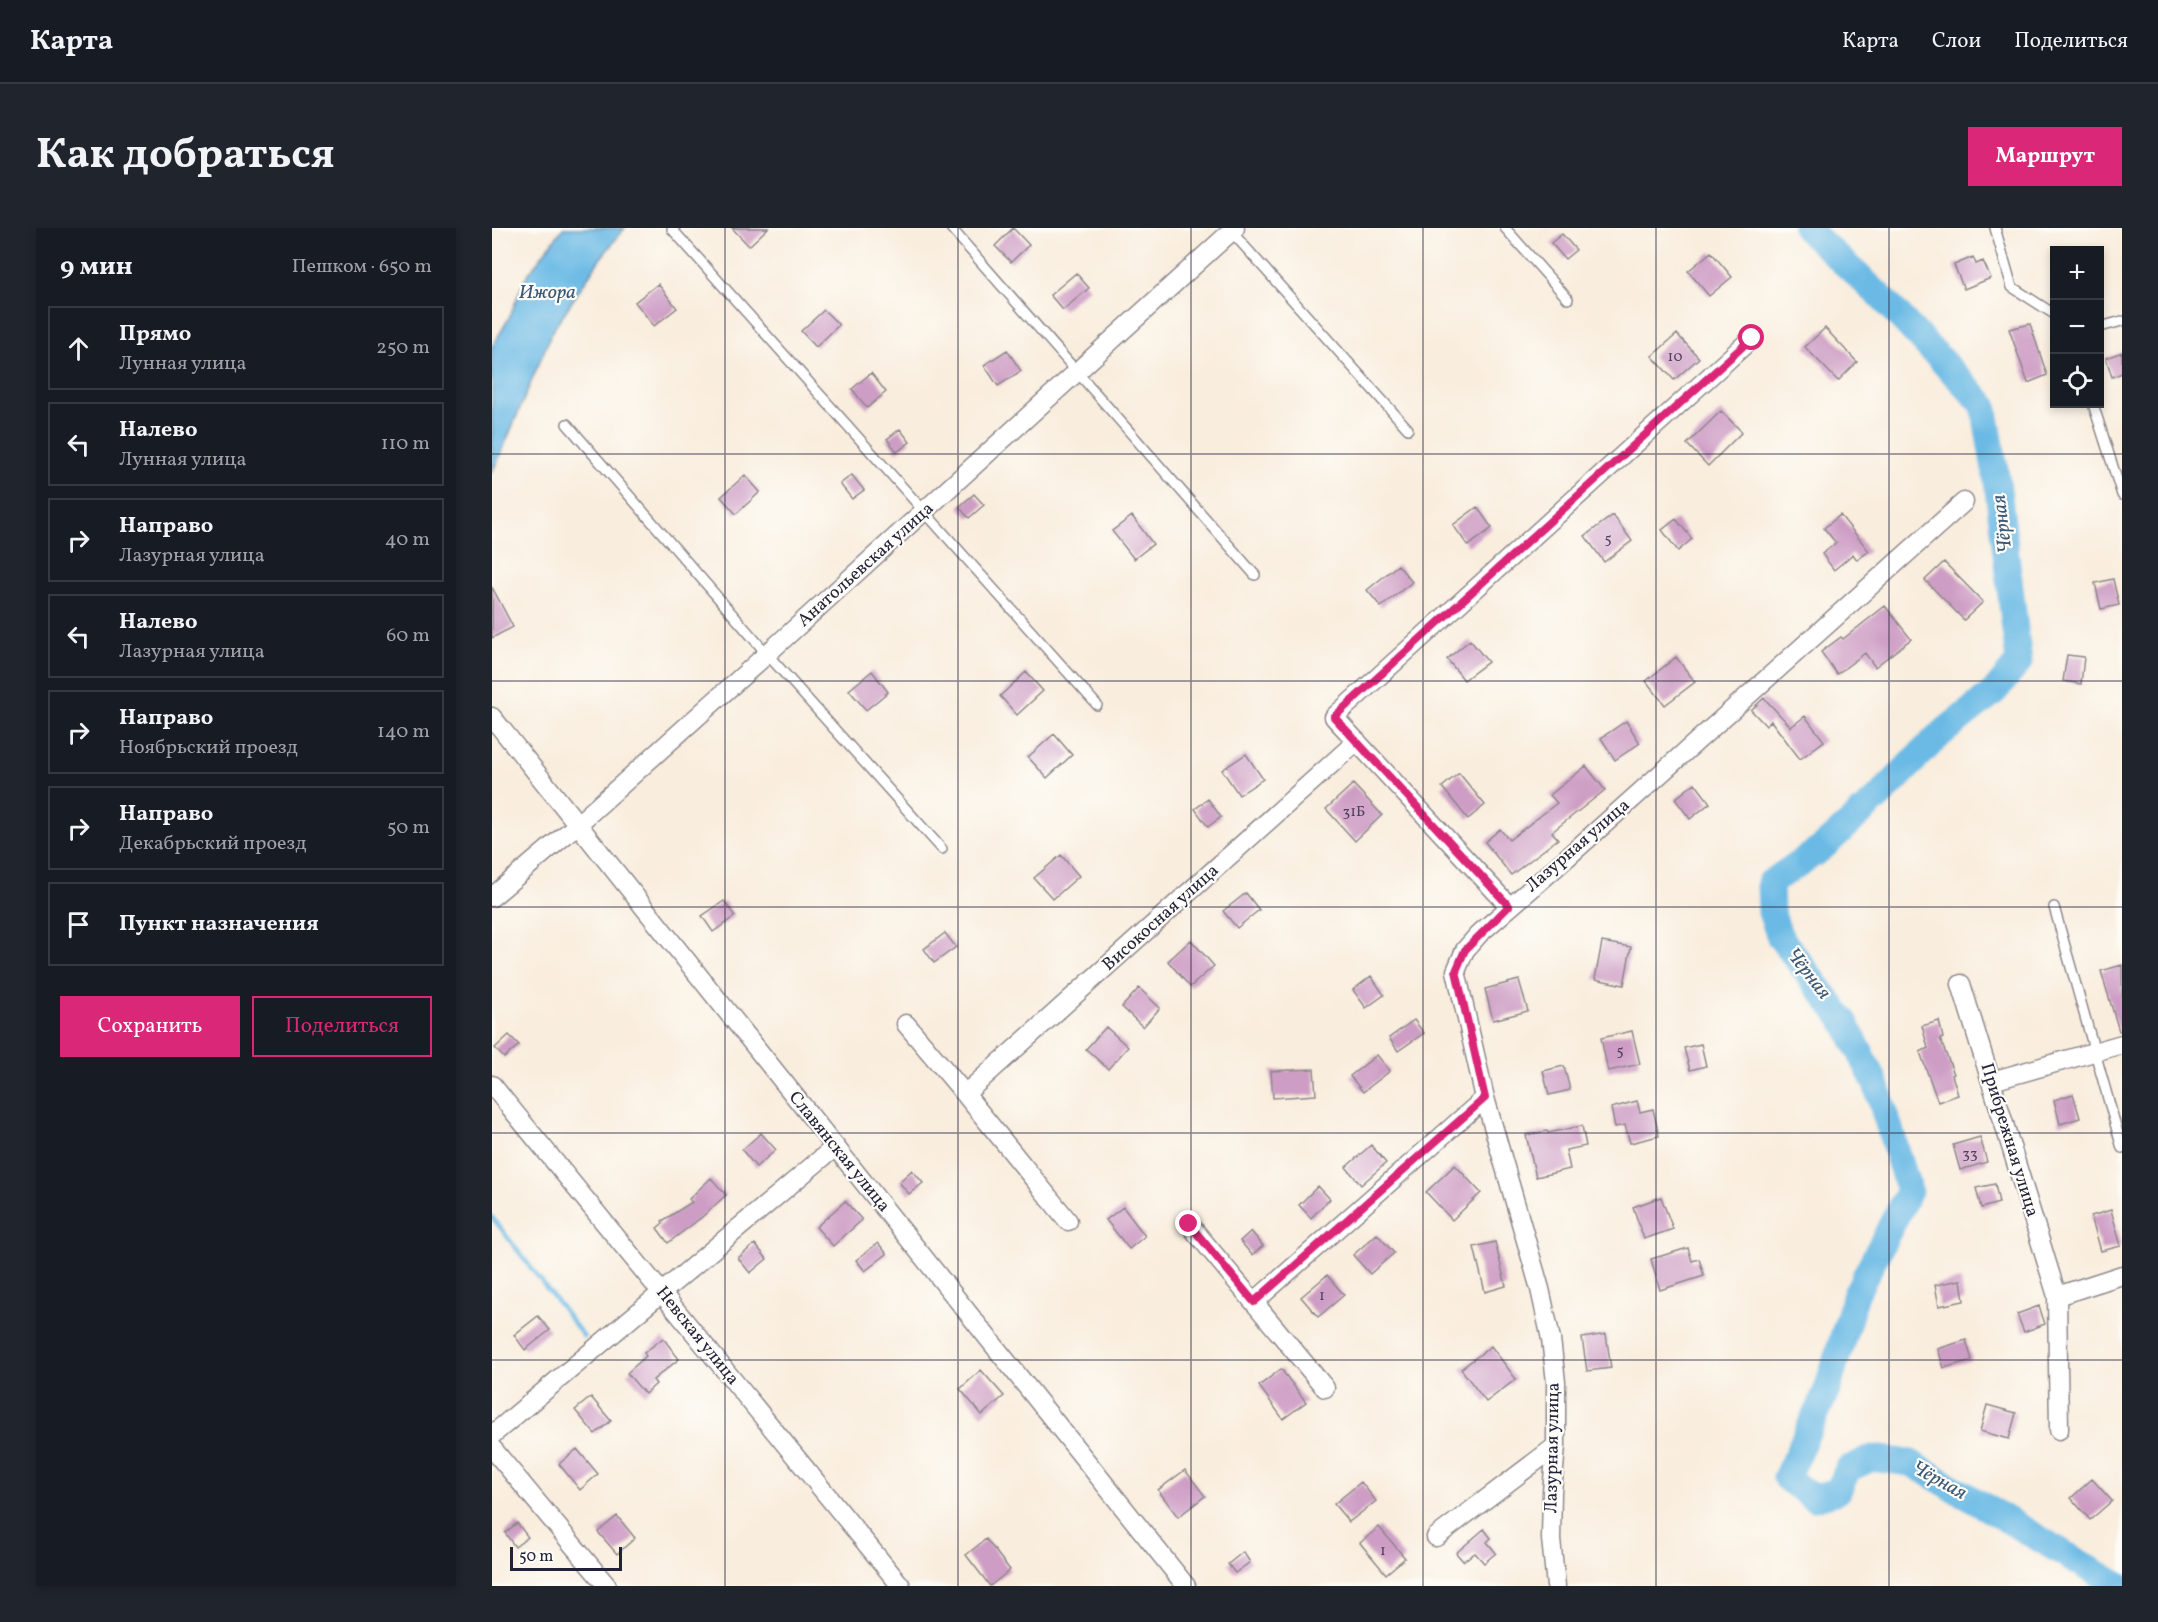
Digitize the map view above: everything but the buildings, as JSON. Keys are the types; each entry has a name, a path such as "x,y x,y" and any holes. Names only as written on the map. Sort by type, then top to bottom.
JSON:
{"street":[{"name":"Анатольевская улица","path":"492,897 578,824 925,512 1232,229"},
{"path":"1509,906 1334,717 1752,338"},
{"name":"Лазурная улица","path":"1556,1586 1551,1539 1551,1492 1556,1446 1556,1382 1551,1339 1540,1289 1485,1098 1456,971 1465,950 1509,906 1562,862 1964,502"},
{"name":"Славянская улица","path":"492,717 1186,1586"},
{"name":"Високосная улица","path":"965,1094 1356,741"},
{"name":"Прибрежная улица","path":"1961,984 2057,1296 2059,1430"},
{"path":"906,1024 1068,1221"},
{"path":"1992,1081 2122,1044"},
{"name":"Невская улица","path":"492,1085 902,1586"},
{"path":"1254,1302 1485,1098"},
{"path":"492,1435 660,1291 835,1147"},
{"path":"1189,1224 1325,1388"},
{"path":"2057,1296 2122,1275"},
{"path":"1436,1537 1556,1446"},
{"path":"492,1448 607,1586"}],"lane":[{"path":"951,228 1255,575"},
{"path":"1505,228 1568,299"},
{"path":"1995,228 2012,287 2050,311"},
{"path":"1232,229 1408,429"},
{"path":"672,230 1098,705"},
{"path":"2104,326 2122,321"},
{"path":"2094,408 2122,495"},
{"path":"567,424 767,654 942,849"},
{"path":"2054,907 2122,1148"}],"water":[{"name":"Ижора","path":"563,228 625,228 600,259 553,330 492,471 492,347 509,318 525,278"}],"waterway":[{"name":"Чёрная","path":"1806,228 1880,296 1984,405 1997,481 2019,662 1995,691 1936,738 1880,796 1822,848 1770,883 1771,912 1780,937 1845,1022 1876,1084 1909,1191 1856,1294 1827,1390 1786,1478 1814,1498 1838,1491 1848,1469 1872,1458 1911,1463 2119,1586"},
{"path":"492,1217 584,1337"}],"route":[{"path":"1189,1224 1254,1302 1485,1098 1456,971 1465,950 1509,906 1334,717 1752,338"}]}
